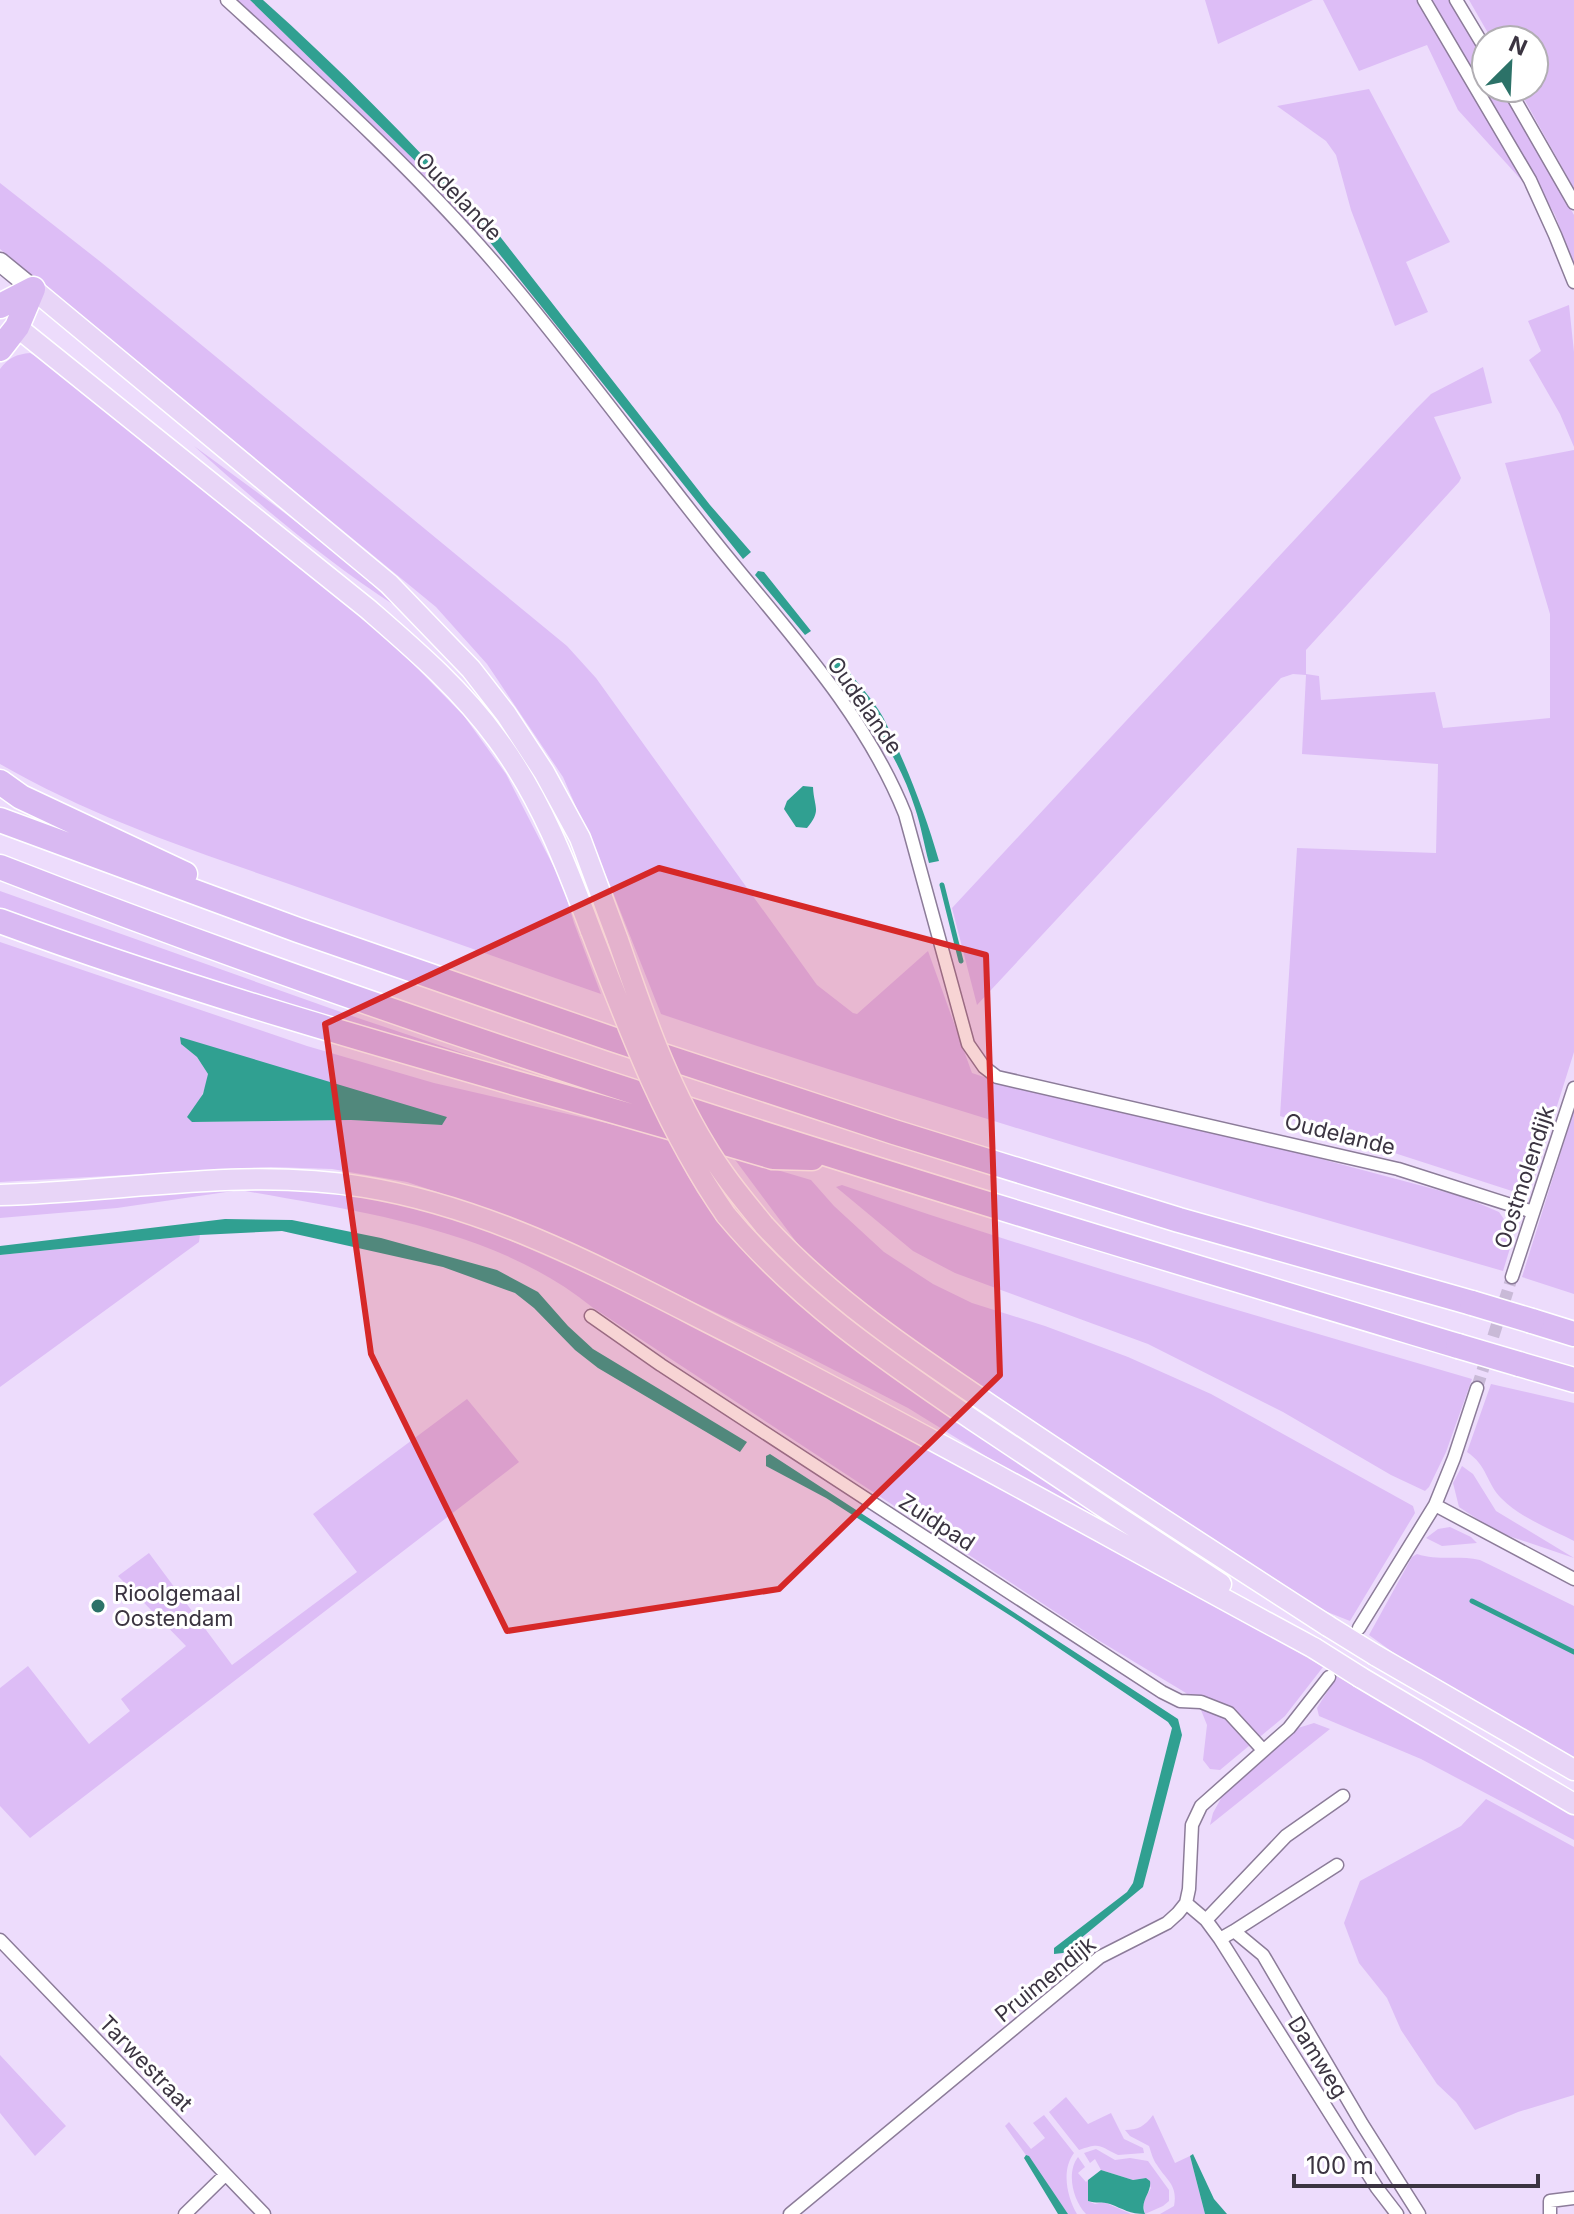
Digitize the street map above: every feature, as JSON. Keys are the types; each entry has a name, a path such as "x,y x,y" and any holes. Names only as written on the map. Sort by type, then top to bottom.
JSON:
{"highway":[{"path":"0,306 33,289"},
{"path":"0,349 8,320 33,289"},
{"path":"0,782 21,797 298,930"},
{"path":"0,820 298,930 612,1039 894,1132 1179,1220 1574,1334"},
{"path":"0,867 326,988 627,1091 838,1158 1574,1380"},
{"path":"0,921 277,1015 773,1157 838,1158"}],"main road":[{"path":"0,262 389,584 471,669 506,714 544,772 580,838 642,1011 686,1112 733,1187 764,1225 823,1285 907,1347 1083,1467 1328,1626 1574,1770"},
{"path":"8,320 368,609 418,652 461,695 498,739 533,796 567,867 651,1085 680,1144 726,1215 780,1275 873,1351 1314,1648 1574,1804"},
{"path":"0,1195 269,1177 365,1187 450,1207 499,1223 644,1290 819,1379 1314,1648"}],"street":[{"name":"Oudelande","path":"227,0 315,80 428,191 498,267 839,695 890,777 900,802 968,1044 984,1067 997,1077 1398,1169 1533,1212"},
{"path":"1424,0 1530,180 1574,282"},
{"path":"1456,0 1470,24"},
{"path":"1517,104 1574,203"},
{"name":"Oostmolendijk","path":"1512,1277 1574,1088"},
{"name":"Zuidpad","path":"591,1316 686,1382 1162,1692 1180,1701 1201,1702 1229,1713 1263,1750"},
{"path":"1359,1628 1435,1505 1477,1388"},
{"path":"1435,1505 1574,1579"},
{"path":"1186,1903 1192,1825 1201,1806 1289,1728 1329,1677"},
{"path":"1206,1920 1286,1836 1343,1796"},
{"path":"1220,1939 1337,1865"},
{"name":"Damweg","path":"1186,1903 1206,1920 1220,1939 1377,2188 1397,2214"},
{"name":"Pruimendijk","path":"790,2214 1100,1957 1167,1923 1186,1903"},
{"path":"1234,1931 1263,1955 1419,2214"},
{"name":"Tarwestraat","path":"0,1940 264,2214"},
{"path":"185,2214 225,2175"},
{"path":"1550,2214 1550,2201 1574,2198"}],"highlighted area":[{"path":"659,868 986,955 1000,1375 779,1589 507,1631 371,1354 325,1024"}],"shaded area":[{"path":"234,0 250,0 441,186 469,218 475,216 482,223 474,234"},
{"path":"250,0 263,0 318,51 425,158 476,213 475,216 469,219 441,186"},
{"path":"1205,0 1313,0 1218,44"},
{"path":"1323,0 1417,0 1470,90 1470,104 1479,104 1527,186 1458,110 1427,45 1359,71"},
{"path":"1431,0 1449,0 1470,35 1470,68"},
{"path":"1469,0 1574,0 1574,189 1527,104 1550,104 1550,24 1483,24"},
{"path":"1369,89 1450,242 1406,262 1428,312 1395,326 1351,210 1336,155 1326,141 1277,106"},
{"path":"1491,104 1511,104 1574,215 1574,265 1555,215"},
{"path":"0,183 102,263 567,646 596,678 817,985 853,1013 857,1014 928,951 972,1073 1020,1089 1276,1147 1464,1197 1499,1212 1510,1228 1511,1245 1503,1271 975,1115 661,1014 563,777 487,664 436,607 0,249"},
{"path":"482,223 491,225 710,505 751,552 743,559 485,236 478,226"},
{"path":"1569,305 1574,352 1574,447 1560,414 1529,360 1541,351 1528,321"},
{"path":"30,353 43,360 378,628 464,716 506,774 562,883 601,994 176,844 104,816 0,764 0,369 13,357"},
{"path":"1483,367 1492,403 1434,417 1461,478 1459,482 1306,650 1306,674 1319,676 1321,700 1435,692 1443,728 1550,718 1550,614 1505,463 1574,450 1574,1052 1534,1179 1524,1189 1512,1191 1280,1116 1297,848 1436,853 1438,764 1302,754 1306,675 1293,674 1281,678 977,1005 952,908 1417,408 1431,394"},
{"path":"194,446 322,542 394,605 291,529"},
{"path":"758,571 764,572 811,631 805,635 755,575"},
{"path":"837,656 885,721 915,790 939,861 929,863 908,788 889,750 829,663"},
{"path":"803,786 813,787 816,809 807,828 796,827 784,809 787,801"},
{"path":"0,891 355,1017 582,1093 198,982 0,912"},
{"path":"0,942 307,1046 434,1083 667,1137 697,1192 721,1224 807,1310 1161,1554 1023,1479 908,1408 795,1350 578,1247 467,1202 407,1182 332,1169 271,1167 0,1182","holes":["181,1044 441,1125 351,1120 192,1122 208,1074 197,1057"]},
{"path":"180,1037 447,1117 442,1125 351,1120 192,1122 187,1117 203,1094 208,1074 197,1057 181,1044"},
{"path":"1574,1110 1574,1294 1522,1277"},
{"path":"733,1157 811,1180 884,1252 933,1284 972,1303 1128,1357 1211,1394 1413,1506 1415,1513 1350,1621 1297,1600 1010,1414 853,1299 803,1251"},
{"path":"842,1185 1077,1262 1472,1379 1446,1452 1425,1491 1391,1475 1283,1412 1148,1344 955,1273 913,1251 836,1187"},
{"path":"237,1190 117,1208 0,1218 0,1202 141,1191"},
{"path":"242,1190 305,1190 424,1210 477,1226 646,1300 1155,1568 1323,1667 1285,1716 1220,1770 1210,1769 1203,1760 1207,1725 1201,1710 1186,1693 1098,1640 554,1280 513,1258 424,1227"},
{"path":"225,1219 292,1220 381,1238 497,1270 538,1292 593,1349 747,1442 740,1452 598,1368 515,1293 443,1267 282,1231 200,1235 0,1255 0,1246"},
{"path":"200,1235 199,1242 0,1387 0,1255"},
{"path":"1491,1384 1574,1403 1574,1541 1509,1505 1496,1493 1479,1463 1467,1452"},
{"path":"467,1399 519,1462 30,1838 0,1806 0,1688 28,1666 89,1744 130,1711 121,1699 186,1646 118,1576 149,1553 232,1665 357,1572 313,1514"},
{"path":"770,1454 1178,1719 1182,1735 1143,1887 1063,1953 1054,1954 1054,1948 1127,1892 1133,1883 1172,1728 1168,1722 1014,1618 826,1498 766,1466 766,1456"},
{"path":"1462,1466 1473,1474 1496,1511 1574,1558 1497,1532 1459,1507 1453,1483"},
{"path":"1450,1527 1477,1543 1442,1546 1426,1538 1438,1529"},
{"path":"1417,1554 1480,1560 1574,1606 1574,1761 1420,1672 1369,1635 1412,1557"},
{"path":"1337,1676 1574,1816 1574,1840 1421,1759 1319,1716 1317,1708"},
{"path":"1314,1723 1330,1729 1210,1825 1225,1791 1298,1728"},
{"path":"1486,1799 1574,1847 1574,2095 1518,2112 1475,2130 1456,2102 1437,2084 1401,2030 1387,1998 1359,1963 1344,1923 1360,1881 1461,1826"},
{"path":"0,2055 66,2126 35,2156 0,2113"},
{"path":"1066,2097 1088,2124 1111,2113 1124,2139 1143,2148 1144,2153 1118,2155 1096,2146 1079,2150 1049,2112"},
{"path":"1044,2115 1074,2153 1068,2167 1067,2184 1077,2214 1068,2214 1005,2126 1009,2122 1031,2149 1045,2138 1033,2123"},
{"path":"1153,2115 1175,2163 1190,2156 1205,2214 1160,2214 1174,2206 1173,2188 1149,2146 1125,2130 1141,2127"},
{"path":"1096,2149 1115,2160 1130,2158 1148,2161 1169,2190 1169,2201 1145,2214 1143,2202 1151,2188 1146,2178 1133,2180 1101,2170 1095,2159 1090,2163 1084,2153"},
{"path":"1193,2154 1214,2199 1227,2214 1205,2214 1190,2156"},
{"path":"1026,2155 1068,2214 1058,2214 1024,2158"},
{"path":"1078,2157 1085,2167 1078,2173 1086,2182 1088,2180 1088,2201 1095,2204 1104,2202 1131,2214 1086,2214 1073,2186 1072,2171"},
{"path":"1101,2170 1133,2180 1146,2178 1150,2181 1145,2214 1088,2201 1088,2180"}],"waterway":[{"path":"942,885 961,961"},
{"path":"1472,1601 1574,1652"}],"tunnel":[{"path":"1477,1388 1512,1277"}],"place":[{"name":"Rioolgemaal Oostendam","path":"98,1606"}]}
